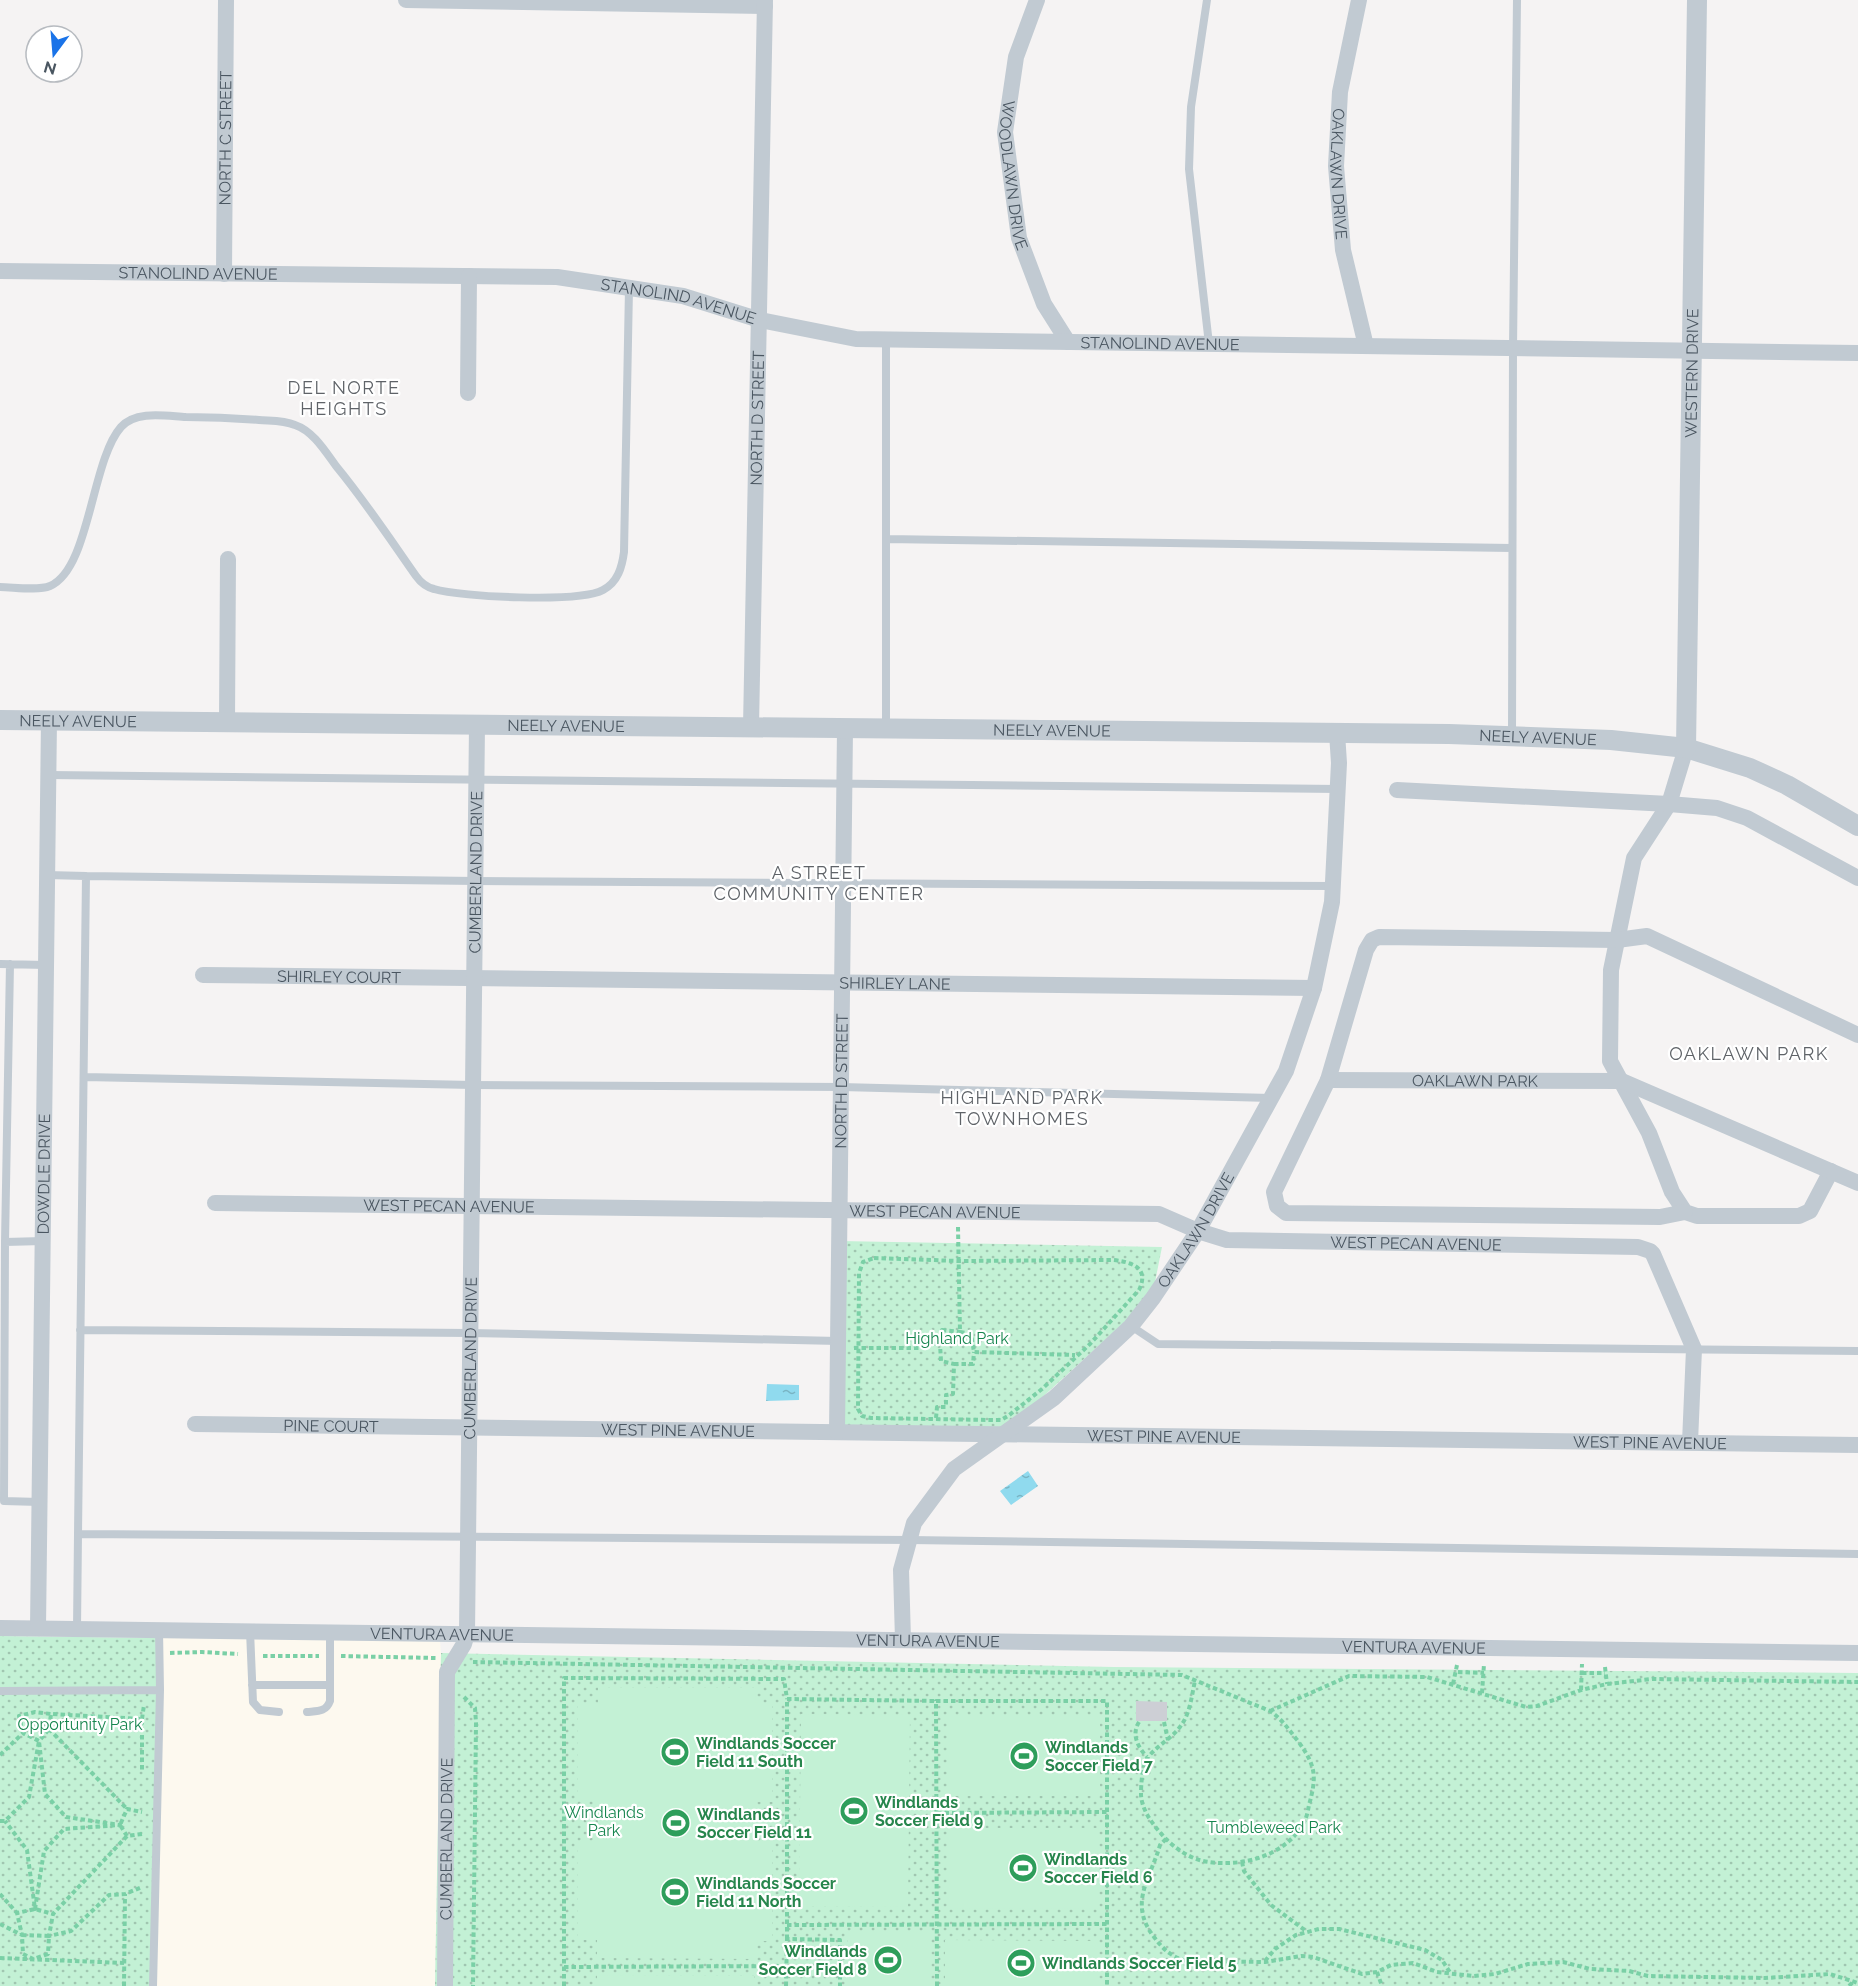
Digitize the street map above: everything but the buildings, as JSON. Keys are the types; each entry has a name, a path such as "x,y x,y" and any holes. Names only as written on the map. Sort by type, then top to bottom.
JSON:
{"street":[{"name":"NORTH C STREET","path":"224,274 226,0"},
{"path":"406,0 765,3"},
{"name":"WOODLAWN DRIVE","path":"1037,0 1016,57 1005,132 1019,238 1044,304 1068,342"},
{"name":"OAKLAWN DRIVE","path":"1359,0 1340,92 1336,166 1343,250 1366,346"},
{"name":"WESTERN DRIVE","path":"1686,748 1697,0"},
{"name":"NORTH D STREET","path":"751,727 765,3"},
{"name":"STANOLIND AVENUE","path":"0,271 557,277 683,296 760,320 856,339 1858,353"},
{"path":"468,393 469,276"},
{"path":"227,721 228,559"},
{"name":"NEELY AVENUE","path":"0,720 1337,733 1611,740 1686,748 1750,768 1787,784 1855,821"},
{"name":"DOWDLE DRIVE","path":"38,1628 50,720"},
{"name":"CUMBERLAND DRIVE","path":"445,1986 447,1672 459,1660 467,1634 477,725"},
{"name":"NORTH D STREET","path":"837,1432 845,729"},
{"name":"OAKLAWN DRIVE","path":"903,1640 901,1570 914,1523 954,1469 1054,1398 1085,1359 1131,1326 1153,1298 1198,1231 1286,1071 1314,988 1332,902 1339,763 1337,733"},
{"path":"1685,1212 1672,1192 1649,1133 1610,1060 1611,970 1634,858 1669,804 1686,748"},
{"path":"1397,790 1717,808 1747,819 1858,878"},
{"path":"1831,1171 1822,1184 1810,1211 1799,1216 1697,1216 1685,1212 1660,1217 1286,1213 1277,1206 1274,1192 1328,1080 1366,950 1372,940 1379,937 1617,940 1647,936 1858,1035"},
{"name":"SHIRLEY COURT","path":"203,975 475,977"},
{"name":"SHIRLEY LANE","path":"475,977 1314,988"},
{"name":"OAKLAWN PARK","path":"1328,1080 1622,1081 1858,1183"},
{"name":"WEST PECAN AVENUE","path":"215,1203 1159,1214 1198,1231 1227,1240 1638,1247 1653,1254 1694,1349"},
{"path":"1690,1442 1694,1349"},
{"name":"PINE COURT","path":"195,1425 469,1428"},
{"name":"WEST PINE AVENUE","path":"469,1428 837,1432 937,1426 1002,1434 1858,1445"},
{"name":"VENTURA AVENUE","path":"0,1628 1858,1653"}],"lane":[{"path":"1207,0 1191,107 1189,169 1209,344"},
{"path":"1512,736 1517,0"},
{"path":"0,587 42,588 59,580 68,568 81,539 103,464 114,437 128,420 145,416 279,421 292,423 302,428 320,445 373,512 423,585 432,589 453,594 543,597 580,597 605,590 620,573 624,552 629,288"},
{"path":"886,339 886,729"},
{"path":"886,539 1512,548"},
{"path":"49,775 1338,789"},
{"path":"48,875 476,881 1333,886"},
{"path":"77,1629 86,876"},
{"path":"39,1502 2,1501 5,964 46,965"},
{"path":"84,1077 473,1085 841,1087 1271,1098"},
{"path":"5,1242 43,1241"},
{"path":"1131,1326 1158,1344 1858,1351"},
{"path":"80,1330 470,1334 838,1344"},
{"path":"78,1534 910,1540 1858,1554"},
{"path":"153,1986 160,1690 159,1630"},
{"path":"250,1631 253,1702 257,1708 279,1712"},
{"path":"307,1712 325,1710 330,1701 330,1632"},
{"path":"252,1685 330,1685"},
{"path":"0,1691 160,1690"}],"path":[{"path":"958,1212 960,1332"},
{"path":"874,1258 959,1261 1113,1260 1134,1264 1142,1278 1139,1290 1090,1344 1085,1359 1001,1420 937,1426 862,1416 857,1405 857,1348 859,1273 863,1262 874,1258"},
{"path":"942,1330 960,1332 971,1334 973,1364 941,1361 942,1330"},
{"path":"838,1344 857,1348 920,1348 920,1343 940,1344"},
{"path":"974,1352 1085,1359"},
{"path":"937,1426 936,1407 946,1407 946,1395 953,1394 954,1364"},
{"path":"459,1660 473,1659 467,1634"},
{"path":"1482,1693 1484,1648"},
{"path":"1581,1690 1582,1650"},
{"path":"160,1654 202,1652 459,1660 1182,1675 1270,1711 1280,1718 1305,1751 1315,1774 1314,1790 1305,1822 1288,1843 1271,1854 1242,1862 1209,1862 1196,1859 1175,1848 1153,1825 1141,1798 1142,1778 1147,1757 1168,1740 1184,1722 1196,1681"},
{"path":"1457,1672 1484,1672"},
{"path":"1582,1673 1605,1673"},
{"path":"1270,1711 1349,1676 1427,1677 1526,1707 1537,1706 1581,1690 1607,1684 1652,1679 1858,1682"},
{"path":"564,1986 564,1678 784,1679 787,1699 786,1986"},
{"path":"461,1694 475,1708 476,1723 473,1986"},
{"path":"787,1699 1107,1701 1107,1986"},
{"path":"936,1701 937,1986"},
{"path":"23,1733 19,1716 35,1712 142,1719 142,1777"},
{"path":"35,1908 27,1850 2,1821 29,1797 39,1741 49,1729 51,1714"},
{"path":"1139,1722 1135,1737 1138,1747 1147,1757"},
{"path":"1164,1722 1168,1740"},
{"path":"49,1729 128,1809 142,1812 142,1819"},
{"path":"23,1733 39,1741"},
{"path":"0,1755 23,1733"},
{"path":"39,1741 45,1794 66,1817 120,1824 128,1836"},
{"path":"120,1824 128,1809"},
{"path":"936,1813 1107,1812"},
{"path":"35,1908 44,1851 64,1829 120,1824"},
{"path":"142,1826 142,1845"},
{"path":"0,1894 17,1913 23,1954 33,1959 48,1954 53,1914 128,1836 142,1834"},
{"path":"1166,1839 1160,1845 1140,1904 1146,1926 1164,1950 1176,1958 1265,1962 1301,1956 1313,1957 1362,1974 1377,1972 1391,1965 1413,1963 1450,1974 1473,1976 1495,1974 1528,1964 1563,1962 1590,1968 1629,1971 1648,1976 1765,1978 1830,1974 1856,1982"},
{"path":"1242,1862 1245,1870 1271,1905 1306,1931"},
{"path":"0,1924 22,1935 49,1936 71,1931 109,1895 125,1894 142,1888 142,1877"},
{"path":"124,1986 125,1894"},
{"path":"17,1913 35,1908 53,1914"},
{"path":"787,1925 1107,1924"},
{"path":"1265,1962 1275,1949 1296,1935 1306,1931 1338,1929 1425,1950 1442,1960 1450,1974"},
{"path":"787,1939 840,1940 840,1986"},
{"path":"0,1958 124,1963"},
{"path":"564,1967 786,1966"},
{"path":"1377,1972 1382,1986"},
{"path":"1849,1986 1856,1982"}],"shaded area":[{"path":"161,1638 440,1641 435,1986 156,1986"}],"green space":[{"name":"Highland Park","path":"839,1241 1162,1247 1152,1297 1002,1434 837,1431"},
{"name":"Opportunity Park","path":"0,1636 161,1638 156,1986 0,1986"},
{"path":"441,1653 1114,1667 1858,1673 1858,1986 435,1986"},
{"name":"Windlands Soccer Field 11","path":"598,1688 755,1688 756,1704 772,1704 772,1802 755,1802 755,1843 772,1843 772,1941 755,1941 755,1959 597,1958 597,1940 578,1940 578,1842 598,1842 598,1801 578,1800 578,1703 598,1703"},
{"name":"Windlands Soccer Field 9","path":"801,1714 910,1715 908,1907 799,1906"},
{"name":"Windlands Soccer Field 7","path":"948,1716 1100,1716 1100,1796 948,1796"},
{"name":"Windlands Soccer Field 6","path":"947,1828 1098,1828 1098,1909 947,1908"},
{"name":"Windlands Soccer Field 8","path":"848,1933 929,1933 929,1986 848,1986"},
{"name":"Windlands Soccer Field 5","path":"945,1940 1097,1941 1097,1986 945,1986"},
{"path":"597,1975 754,1976 754,1986 597,1986"}],"water":[{"path":"767,1384 799,1385 799,1400 766,1401"},
{"path":"1028,1471 1038,1486 1011,1505 1000,1491"}],"place":[{"name":"Windlands Soccer Field 11 South","path":"675,1752"},
{"name":"Windlands Soccer Field 7","path":"1024,1756"},
{"name":"Windlands Soccer Field 9","path":"854,1811"},
{"name":"Windlands Soccer Field 11","path":"676,1823"},
{"name":"Windlands Soccer Field 6","path":"1023,1868"},
{"name":"Windlands Soccer Field 11 North","path":"675,1892"},
{"name":"Windlands Soccer Field 8","path":"888,1960"},
{"name":"Windlands Soccer Field 5","path":"1021,1963"}],"district":[{"name":"DEL NORTE HEIGHTS","path":"344,398"},
{"name":"A STREET COMMUNITY CENTER","path":"819,883"},
{"name":"OAKLAWN PARK","path":"1749,1054"},
{"name":"HIGHLAND PARK TOWNHOMES","path":"1022,1108"}],"park label":[{"name":"Windlands Park","path":"604,1821"},
{"name":"Tumbleweed Park","path":"1274,1827"}]}
